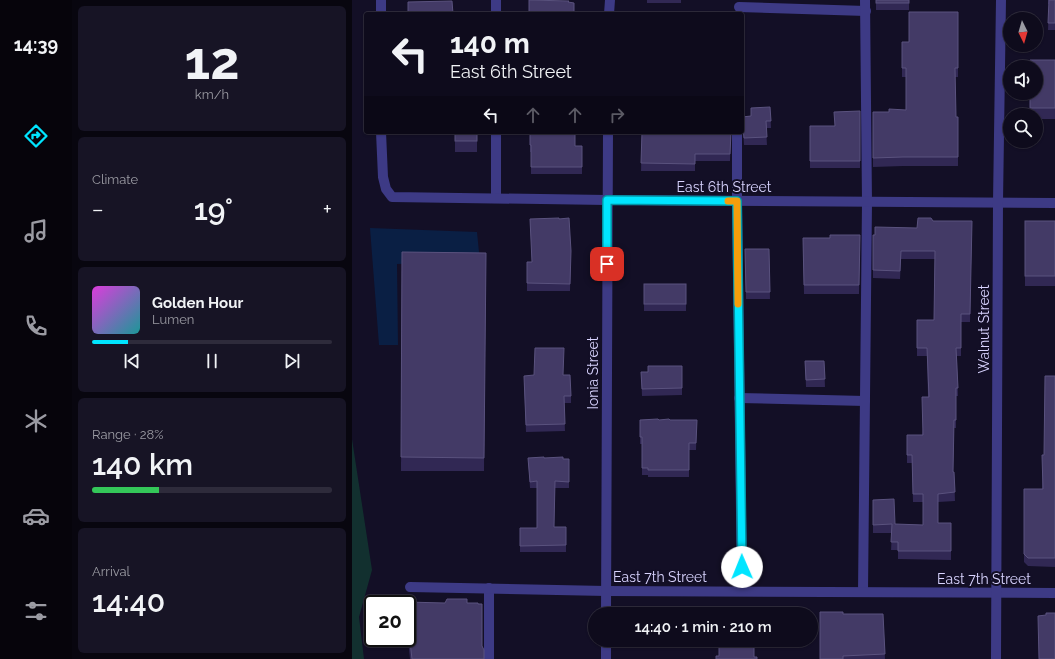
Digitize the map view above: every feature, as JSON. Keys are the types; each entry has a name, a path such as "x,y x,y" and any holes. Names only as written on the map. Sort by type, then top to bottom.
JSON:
{"street":[{"path":"381,0 381,12"},
{"path":"496,0 496,12"},
{"path":"609,12 610,0"},
{"path":"863,592 867,202 865,0"},
{"name":"Walnut Street","path":"996,659 998,202 1001,0"},
{"path":"739,7 866,11"},
{"name":"East 6th Street","path":"381,134 383,177 386,189 392,197 1055,203"},
{"path":"496,134 496,198"},
{"name":"Ionia Street","path":"606,607 608,134"},
{"path":"738,134 737,201 742,591"},
{"path":"739,398 865,401"},
{"name":"East 7th Street","path":"410,587 606,591 1055,593"},
{"path":"489,659 490,588"},
{"path":"606,647 606,659"}],"green space":[{"path":"352,439 372,570 359,617 364,659 352,659"}],"water":[{"path":"370,228 477,232 480,262 397,264 398,345 379,345"}],"building":[{"path":"529,0 569,1 568,2 574,3 574,12 529,12"},
{"path":"876,0 909,0 909,3 876,3"},
{"path":"1049,0 1055,0 1055,23 1048,23"},
{"path":"452,1 453,12 408,12 408,2"},
{"path":"909,12 958,12 958,68 955,68 956,117 958,117 958,157 873,158 873,112 889,112 889,109 906,110 906,68 902,68 902,42 909,42"},
{"path":"1043,60 1055,60 1055,108 1030,108 1030,100 1043,100"},
{"path":"770,107 771,121 766,121 767,137 744,138 744,117 751,116 751,108"},
{"path":"860,111 860,161 810,161 810,126 835,126 834,112"},
{"path":"455,134 477,134 477,141 455,141"},
{"path":"530,134 575,134 575,146 582,146 582,167 531,167"},
{"path":"642,134 731,134 730,154 695,154 695,164 641,163"},
{"path":"569,218 571,251 570,284 527,283 527,262 532,262 530,219"},
{"path":"918,218 931,218 933,221 972,221 970,314 961,314 961,348 956,348 958,388 956,388 956,420 954,420 953,472 955,492 938,494 938,523 951,523 951,551 898,551 898,542 891,542 892,524 873,525 873,500 894,499 895,524 923,525 923,494 913,494 912,455 907,455 907,435 923,435 922,397 929,397 927,348 917,348 917,320 934,320 935,251 901,251 900,271 873,270 873,235 875,235 875,227 917,228"},
{"path":"1025,221 1055,221 1055,276 1025,276"},
{"path":"830,235 860,235 859,285 804,285 803,238 830,238"},
{"path":"745,249 769,249 770,292 746,292"},
{"path":"402,252 486,253 484,458 401,457"},
{"path":"644,284 686,284 686,304 644,304"},
{"path":"535,348 564,348 563,375 570,375 571,396 564,396 565,424 526,425 524,376 534,375"},
{"path":"805,361 824,361 825,379 806,380"},
{"path":"648,366 682,366 682,388 642,389 641,372 648,372"},
{"path":"1045,376 1055,376 1055,558 1028,558 1024,554 1024,489 1043,489 1042,455 1044,455"},
{"path":"640,420 697,420 696,443 689,443 689,470 648,470 648,468 642,468 642,437 640,437"},
{"path":"563,457 563,459 569,459 569,482 555,481 554,527 566,527 566,545 520,546 520,528 537,528 537,481 530,482 528,458"},
{"path":"447,599 467,599 467,603 482,604 482,646 484,650 484,659 412,659 411,647 416,647 416,602 445,603"},
{"path":"820,612 843,612 843,614 883,614 885,654 843,656 843,659 820,659"},
{"path":"1046,613 1055,613 1055,659 1039,659 1038,616 1046,615"},
{"path":"719,647 754,647 754,657 757,657 757,659 716,659 716,656 719,656"}],"slow traffic":[{"path":"728,201 737,201 738,304"}],"route":[{"path":"607,264 607,200 737,201 742,567"}]}
